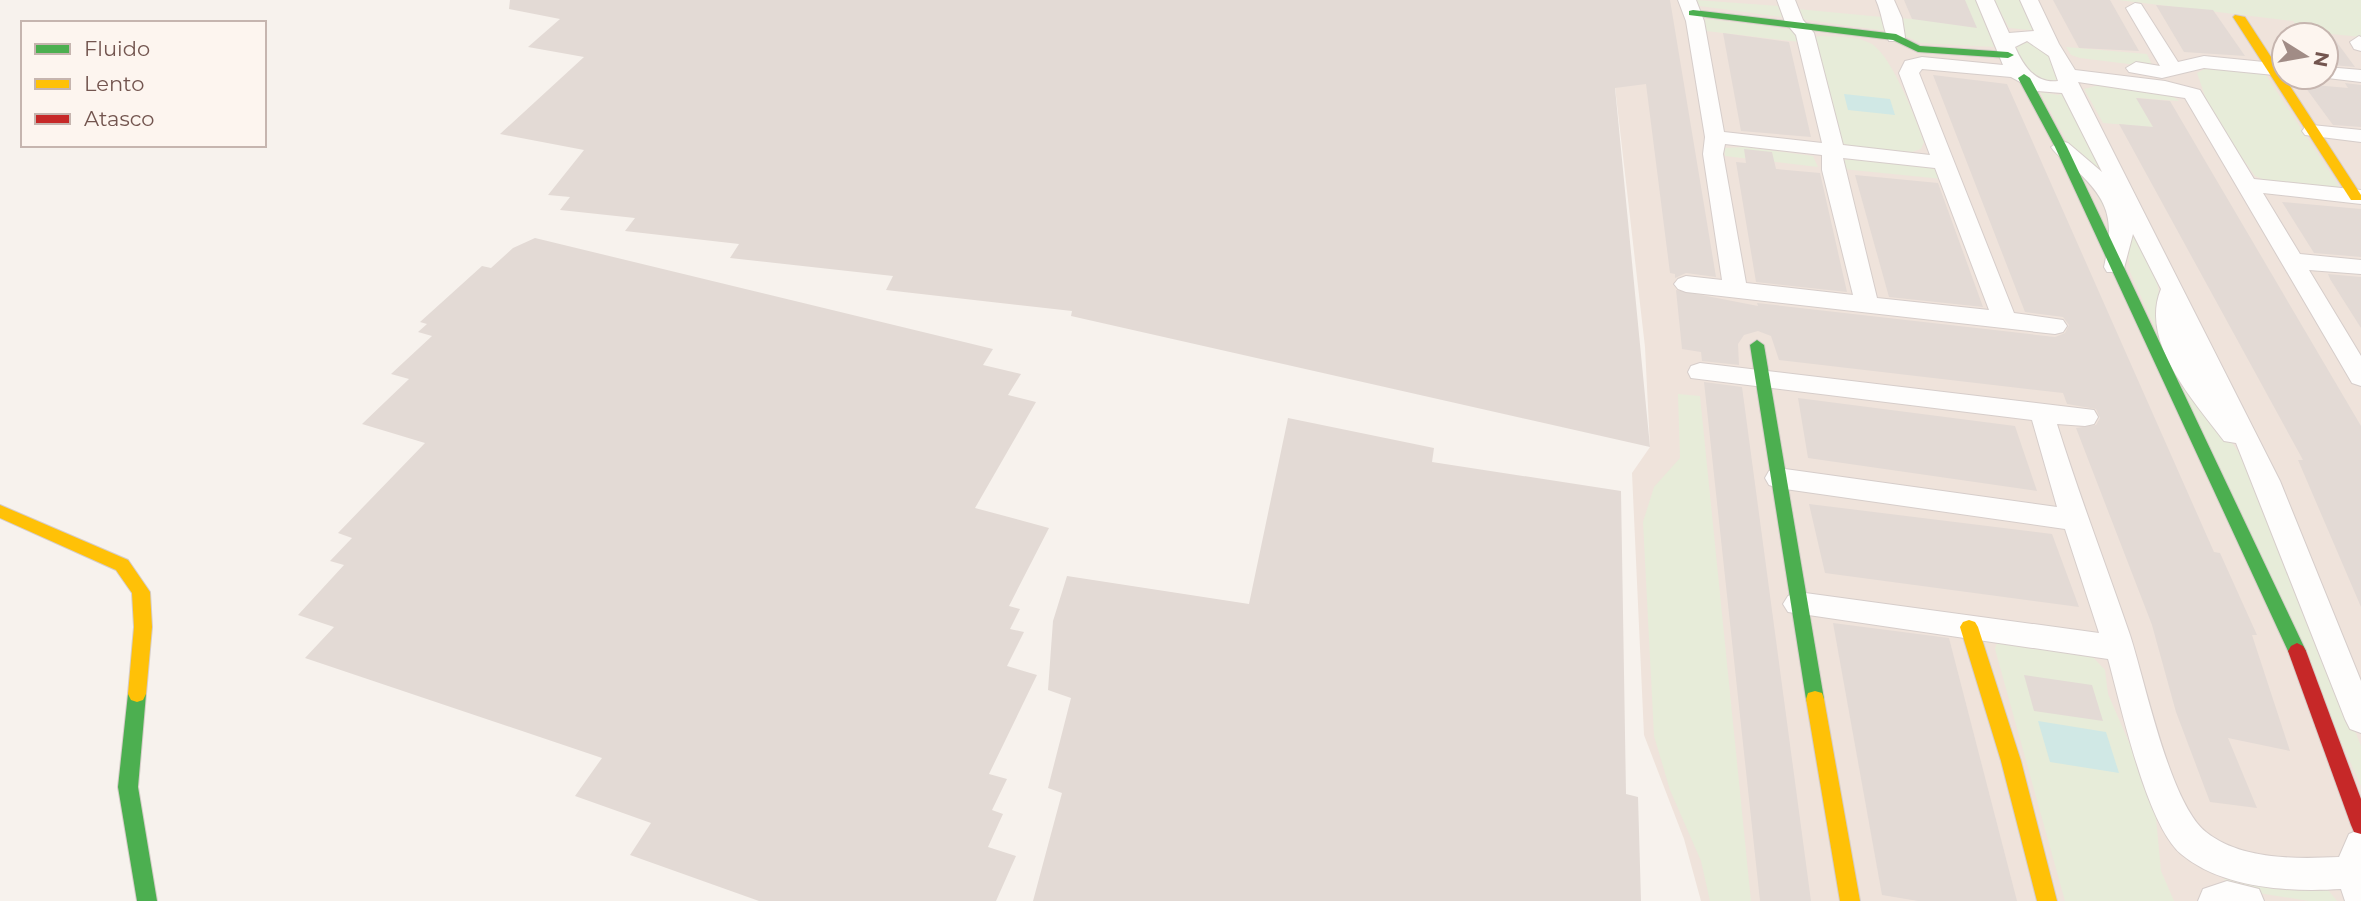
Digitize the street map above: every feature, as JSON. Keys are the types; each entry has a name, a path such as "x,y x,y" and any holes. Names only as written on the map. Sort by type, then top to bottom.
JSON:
{"street":[{"path":"1786,0 1794,23 1805,33 1833,150 1833,170 1867,303"},
{"path":"1885,0 1893,18 1896,37"},
{"path":"1985,0 2014,62 2061,147 2088,168 2113,201 2122,233 2115,267 2291,636 2361,825"},
{"path":"2029,0 2267,481 2361,719"},
{"path":"1735,289 1713,154 1715,137 1690,6 1896,37 1919,49 2014,62 2044,87 2057,88 2062,65"},
{"path":"2135,8 2172,69"},
{"path":"2239,17 2270,59"},
{"path":"2014,62 2017,37 2027,36 2062,65 2193,94 2292,261 2352,346 2361,377"},
{"path":"2004,319 1909,73 1912,65 1922,63 2014,62"},
{"path":"2062,65 2162,72 2204,62 2270,68"},
{"path":"2340,74 2361,76"},
{"path":"2289,91 2312,131 2358,197"},
{"path":"2312,131 2361,136"},
{"path":"1715,137 1945,163"},
{"path":"2247,185 2358,197"},
{"path":"2292,261 2361,267"},
{"path":"1686,284 2055,326"},
{"path":"1757,345 1798,604 1850,901"},
{"path":"1700,373 2085,417"},
{"path":"2045,413 2044,424 2073,520 2119,648 2165,797 2190,841 2223,862 2310,875 2359,872"},
{"path":"1777,478 2073,520"},
{"path":"0,511 122,565 141,593 143,627 128,787 147,901"},
{"path":"1798,604 2119,648"},
{"path":"1969,627 2011,761 2048,901"},
{"path":"2215,901 2227,898 2247,901"}],"shaded area":[{"path":"1605,0 2361,0 2361,901 1701,901 1684,839 1644,735 1632,473 1650,447 1645,347"}],"green space":[{"path":"1696,0 1779,6 1782,17 1699,6"},
{"path":"1929,0 1977,0 1994,47 1921,43 1905,36 1899,18 1937,21"},
{"path":"1994,0 2021,0 2038,31 2009,28"},
{"path":"2118,0 2361,0 2361,37 2340,35 2340,21 2293,21"},
{"path":"1797,9 1882,17 1887,31 1801,19"},
{"path":"1706,19 1796,30 1800,42 1706,31 1703,24"},
{"path":"1814,37 1858,39 1878,49 1909,103 1924,142 1921,149 1912,152 1852,147 1842,143"},
{"path":"2019,43 2038,46 2048,54 2059,79 2051,82 2029,76 2015,52"},
{"path":"2066,47 2147,54 2153,67 2080,58 2071,55"},
{"path":"2208,67 2264,72 2270,81 2270,91 2277,91 2341,189 2273,183 2255,176 2223,131 2207,102 2197,73"},
{"path":"2099,85 2172,95 2179,101 2137,98 2153,127 2103,123 2084,89"},
{"path":"2040,92 2058,95 2066,92 2137,232 2157,283 2166,328 2201,399 2254,474 2361,746 2361,786 2130,272 2128,252"},
{"path":"1745,147 1813,156 1818,167 1725,156 1724,148"},
{"path":"1857,159 1937,168 1942,179 1842,169 1841,160"},
{"path":"1678,394 1700,396 1751,901 1710,901 1701,861 1670,790 1654,736 1643,522 1654,487 1680,458"},
{"path":"2001,641 2090,654 2105,670 2108,694 2151,793 2161,871 2174,901 2065,901 1995,649"},
{"path":"2231,876 2328,890 2337,901 2309,901 2233,889 2224,879"}],"water":[{"path":"1844,94 1890,99 1895,115 1848,110"},
{"path":"2038,721 2106,732 2119,773 2050,762"}],"building":[{"path":"510,0 1670,0 1716,277 1686,273 1675,278 1675,274 1670,273 1646,84 1615,88 1650,447 1071,316 1072,311 886,290 893,276 730,258 739,244 625,231 635,218 560,210 570,197 548,195 584,150 500,134 584,57 528,47 560,19 509,9"},
{"path":"1904,0 1965,0 1977,28 1912,19"},
{"path":"2053,0 2110,0 2139,51 2079,48"},
{"path":"2156,5 2213,10 2245,56 2184,52"},
{"path":"1723,33 1789,42 1811,137 1741,131"},
{"path":"2340,47 2355,67 2340,66"},
{"path":"1933,75 2007,84 2214,552 2220,553 2257,635 2252,635 2290,751 2228,738 2257,808 2210,802 2176,712 2152,625 2076,428 2096,425 2100,418 2096,409 2067,404 2063,393 1779,360 1771,336 1758,331 1744,335 1738,344 1739,365 1702,361 1701,352 1682,349 1676,290 1758,306 1757,303 2055,337 2065,333 2069,325 2063,317 2025,312"},
{"path":"2345,83 2361,85 2361,127 2333,125 2308,91 2340,91 2340,87 2348,88"},
{"path":"2136,98 2170,101 2361,426 2361,607 2298,460 2303,460 2119,124 2153,127"},
{"path":"1744,149 1772,152 1776,169 1820,173 1847,292 1756,282 1736,162 1746,163"},
{"path":"1855,175 1938,183 1983,307 1889,297"},
{"path":"2282,202 2361,209 2361,257 2314,253"},
{"path":"535,238 993,349 983,365 1021,374 1008,395 1036,402 975,508 1049,528 1009,606 1020,609 1010,629 1024,632 1007,666 1037,675 989,774 1007,779 992,810 1003,814 988,847 1016,856 996,901 759,901 630,855 651,823 575,796 602,758 305,658 334,627 298,615 344,565 330,561 352,538 338,533 425,443 362,424 409,379 391,374 432,336 418,332 427,324 420,322 482,266 491,268 513,248"},
{"path":"2328,274 2361,277 2361,328 2330,279"},
{"path":"1704,382 1742,387 1811,901 1760,901"},
{"path":"1798,398 2015,426 2037,491 1808,458"},
{"path":"1288,418 1434,448 1432,462 1621,491 1626,794 1638,797 1641,901 1033,901 1062,793 1048,788 1071,698 1048,690 1053,621 1067,576 1249,604"},
{"path":"1809,504 2052,534 2079,607 1825,573"},
{"path":"1833,623 1949,638 2017,901 1918,901 1882,895"},
{"path":"2024,675 2092,685 2103,721 2034,711"}],"traffic: fast":[{"path":"1693,13 1896,37 1918,49 2008,55"},
{"path":"2024,78 2061,147 2297,651"},
{"path":"1757,345 1815,699"},
{"path":"137,694 128,787 147,901"}],"traffic: slow":[{"path":"2239,17 2356,197"},
{"path":"0,511 122,565 141,592 143,627 137,694"},
{"path":"1969,627 2011,761 2047,901"},
{"path":"1815,699 1850,901"}],"traffic: jam":[{"path":"2297,651 2361,825"}]}
